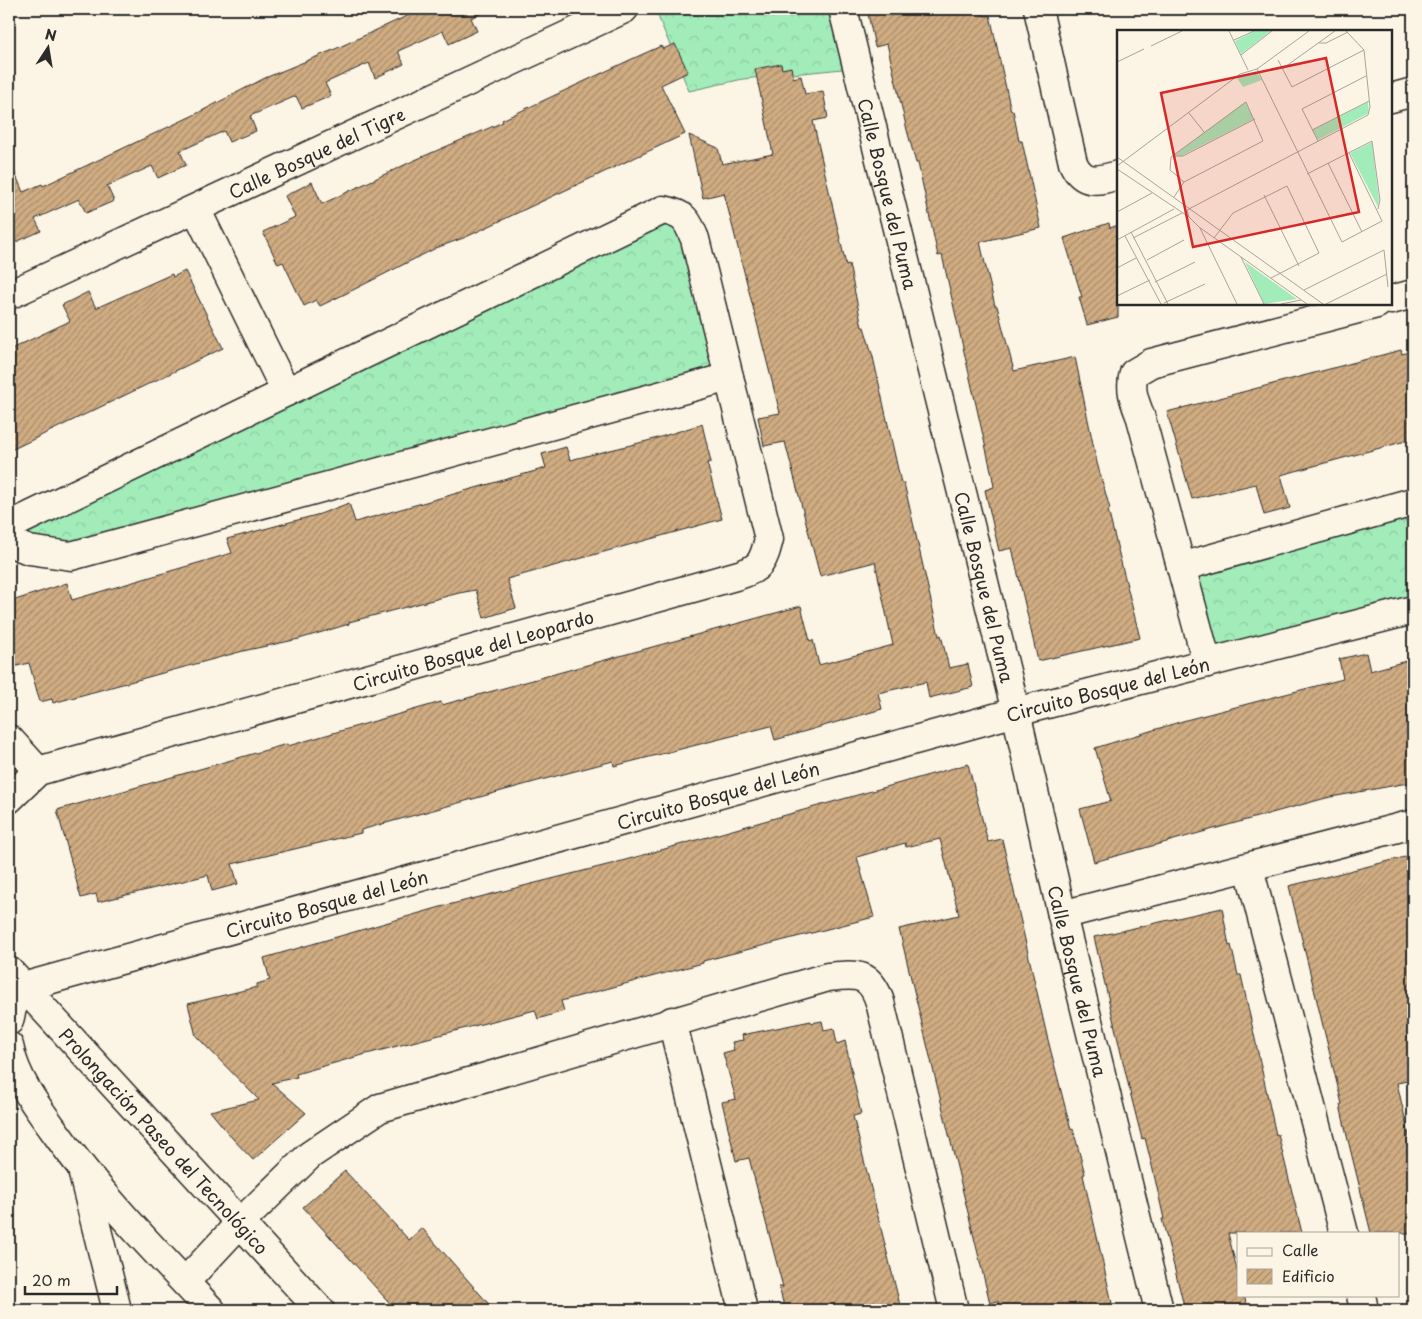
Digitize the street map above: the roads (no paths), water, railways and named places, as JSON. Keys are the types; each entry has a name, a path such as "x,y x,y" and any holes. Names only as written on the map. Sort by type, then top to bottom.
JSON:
{"street":[{"name":"Calle Bosque del Tigre","path":"9,296 624,9"},
{"name":"Calle Bosque del Puma","path":"842,9 1016,712 1062,915 1159,1310"},
{"path":"1041,10 1073,163 1078,174 1086,179 1095,180 1117,175"},
{"path":"1392,98 1413,92"},
{"path":"196,209 286,392"},
{"name":"Circuito Bosque del Leopardo","path":"9,526 663,210 675,212 687,219 695,239 769,539 765,555 756,570 19,757"},
{"path":"1392,300 1413,294"},
{"path":"1207,663 1141,418 1133,398 1131,383 1134,373 1151,363 1373,305"},
{"path":"9,542 29,550 70,556 729,377"},
{"path":"1181,567 1413,502"},
{"name":"Circuito Bosque del León","path":"16,979 1016,712 1413,610"},
{"path":"9,799 19,757"},
{"path":"1062,915 1413,824"},
{"path":"1249,868 1344,1232"},
{"path":"185,1282 240,1223 310,1155 380,1108 672,1021 828,977 851,974 865,978 875,986 954,1310"},
{"path":"9,1021 16,979"},
{"name":"Prolongación Paseo del Tecnológico","path":"16,979 320,1310"},
{"path":"672,1021 743,1310"},
{"path":"10,1057 36,1105 82,1170 210,1310"},
{"path":"82,1170 117,1310"},
{"path":"1360,1296 1364,1310"}]}
